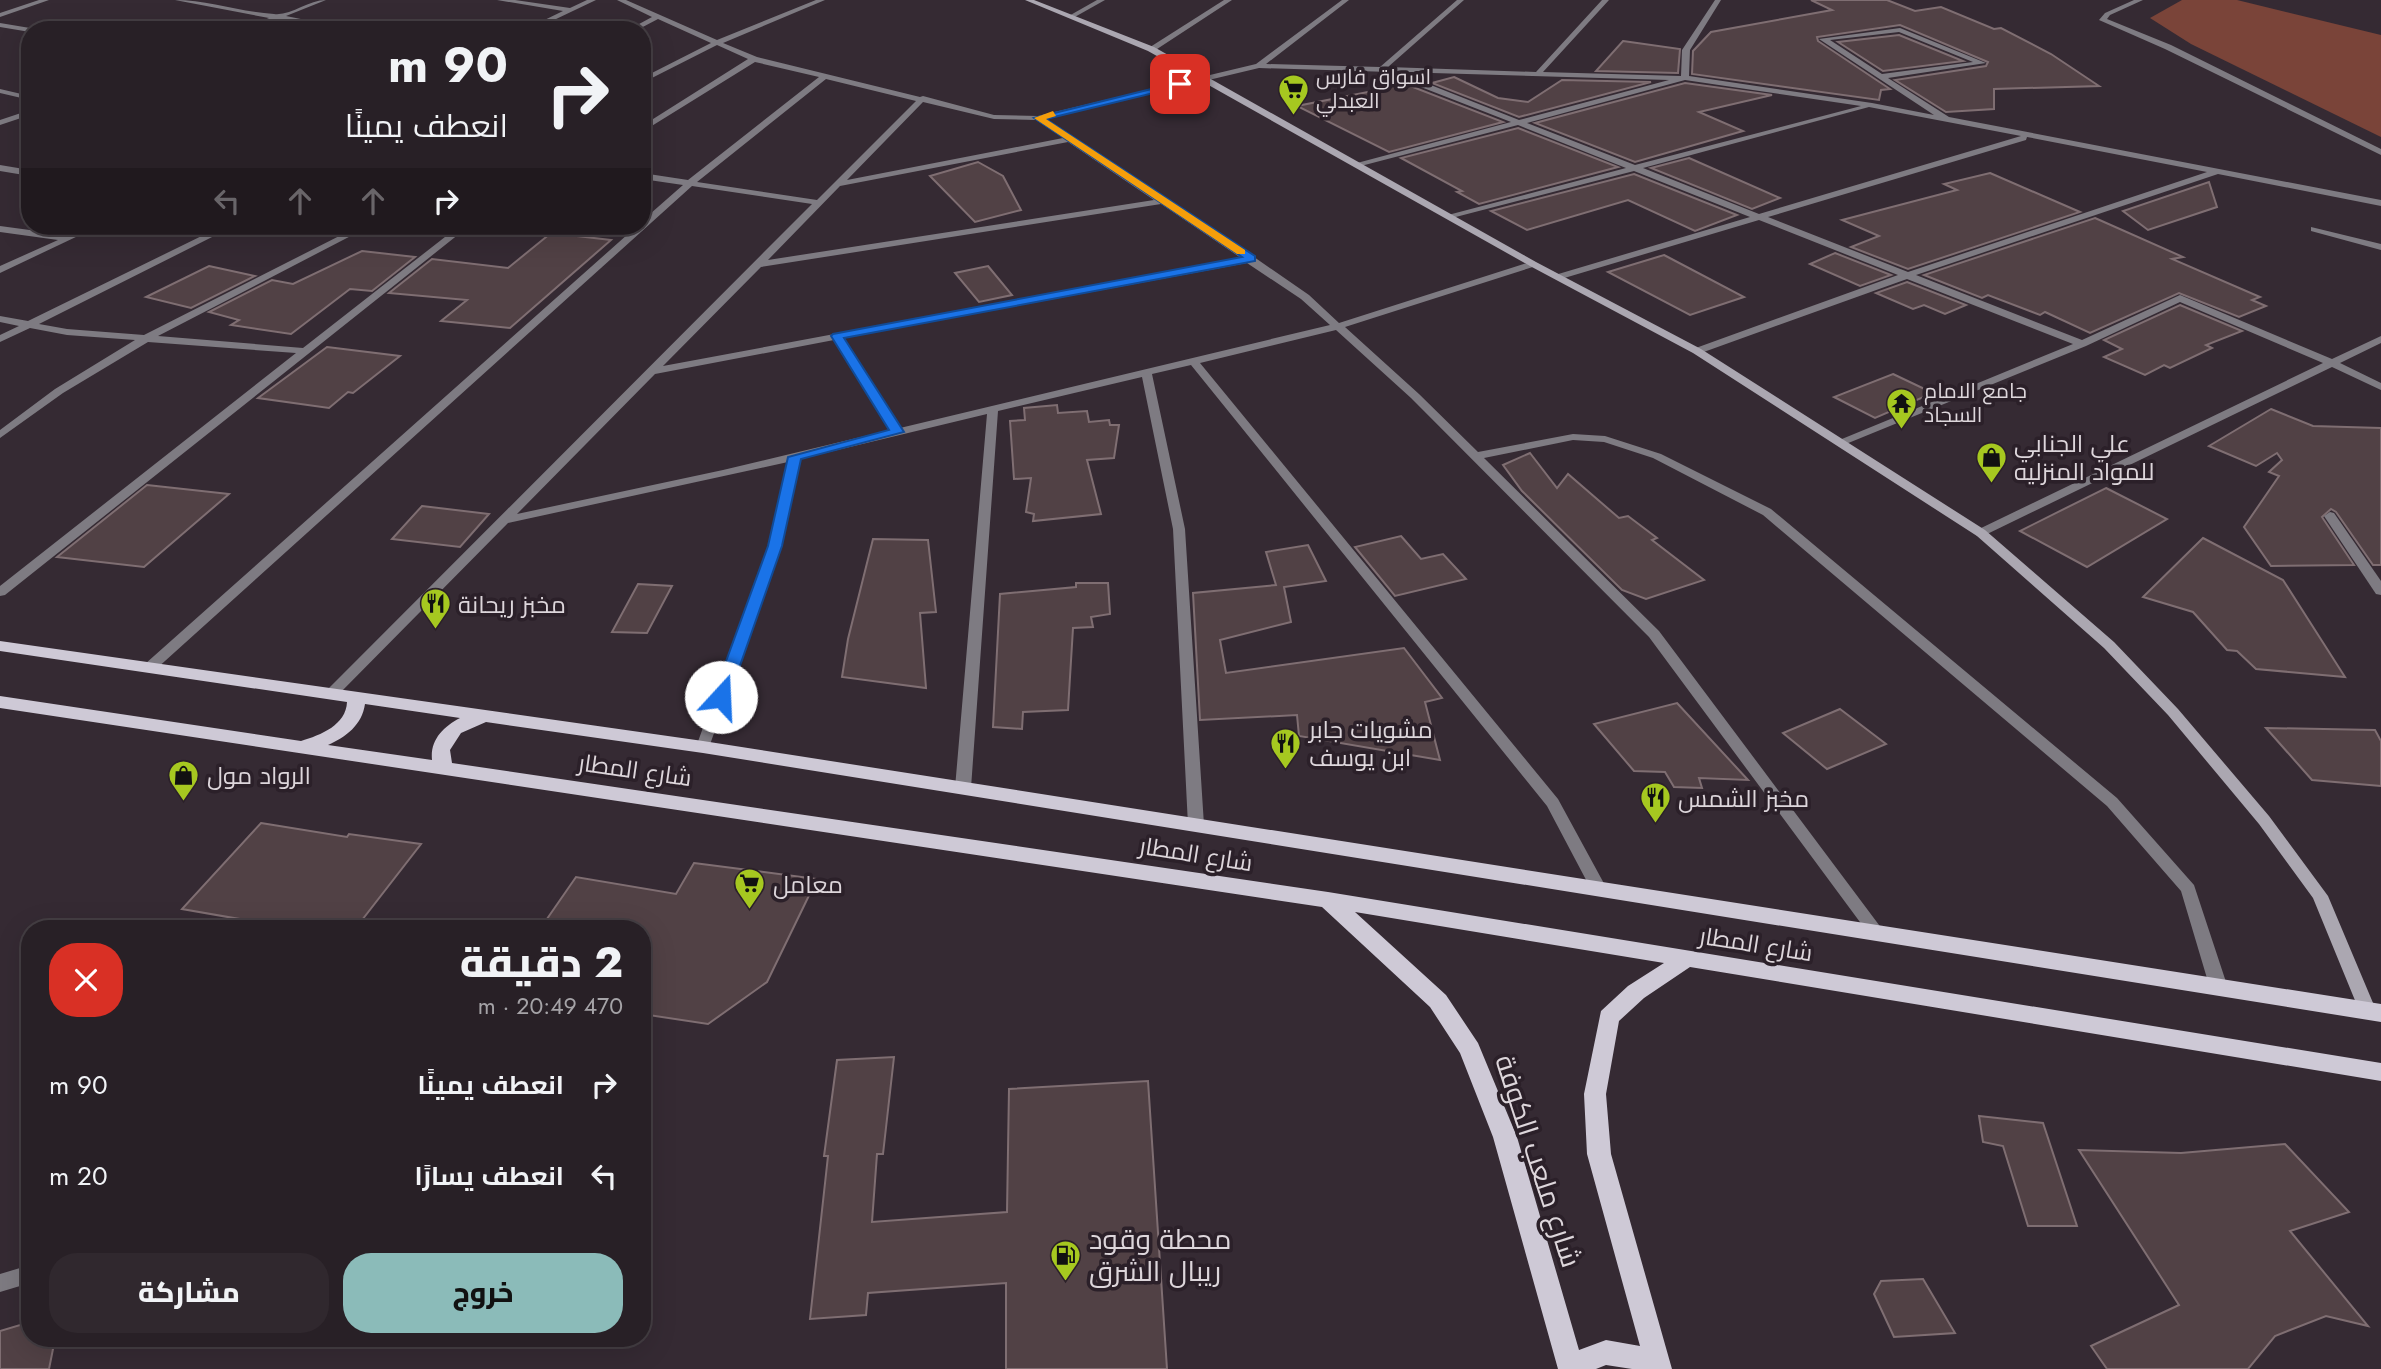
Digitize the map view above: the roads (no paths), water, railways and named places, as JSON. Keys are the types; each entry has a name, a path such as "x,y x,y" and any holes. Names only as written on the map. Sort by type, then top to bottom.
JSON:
{"main road":[{"name":"شارع المطار","path":"0,646 703,747 2218,985 2374,1012"},
{"path":"302,747 344,728 357,710 356,697"},
{"name":"شارع المطار","path":"0,702 1328,900 2381,1072"},
{"path":"445,768 439,752 448,734 460,725 488,716"},
{"name":"شارع ملعب الكوفة","path":"1328,900 1438,1002 1470,1049 1505,1137 1572,1369"},
{"path":"1659,1369 1599,1154 1594,1094 1609,1017 1636,992 1688,959"},
{"path":"1578,1369 1595,1356 1611,1352 1644,1359 1659,1369"}],"street":[{"path":"0,15 46,0"},
{"path":"178,0 295,21"},
{"path":"268,21 323,0"},
{"path":"500,0 572,10"},
{"path":"547,21 593,0"},
{"path":"620,0 754,59 994,117 1038,118 1259,65 1685,78 1872,105 2381,203"},
{"path":"651,76 718,42 820,0"},
{"path":"1028,0 1151,49 1533,264 1697,351 1981,533 2109,645 2173,712 2264,820 2320,896 2374,1012"},
{"path":"1071,17 1102,0"},
{"path":"1151,49 1229,0"},
{"path":"1259,65 1346,0"},
{"path":"1382,69 1461,0"},
{"path":"1539,72 1606,0"},
{"path":"1685,78 1686,50 1718,0"},
{"path":"2140,0 2107,14 2102,17 2103,20 2168,47 2381,152"},
{"path":"649,21 659,16"},
{"path":"0,25 21,28"},
{"path":"1882,76 1982,63 1900,30 1823,39 1952,122"},
{"path":"651,124 754,59"},
{"path":"1382,69 1634,167 1758,219 2082,344"},
{"path":"651,218 691,182 824,77"},
{"path":"1360,165 1685,78"},
{"path":"0,91 21,96"},
{"path":"332,693 923,99"},
{"path":"1451,217 1872,105"},
{"path":"0,123 21,115"},
{"path":"1038,118 1306,297 1476,456 1654,634 1877,933"},
{"path":"1558,277 2028,136"},
{"path":"839,184 1071,139"},
{"path":"0,168 21,172"},
{"path":"1697,351 1908,275 2219,171"},
{"path":"651,177 820,203"},
{"path":"759,264 1164,201"},
{"path":"0,229 21,232"},
{"path":"2314,229 2381,247"},
{"path":"45,235 68,238"},
{"path":"0,270 74,235"},
{"path":"0,339 211,235"},
{"path":"0,435 59,391 148,338 348,235"},
{"path":"0,592 453,235"},
{"path":"150,667 632,235"},
{"path":"653,371 1251,259"},
{"path":"505,520 794,457 1339,326 1533,264"},
{"path":"1841,443 2082,344 2180,298 2332,363 2381,387"},
{"path":"0,320 26,326 307,351"},
{"path":"837,336 897,432"},
{"path":"1981,533 2381,339"},
{"path":"1193,361 1553,803 1599,889"},
{"path":"1146,372 1179,529 1196,825"},
{"path":"963,788 993,409"},
{"path":"1476,456 1573,438 1605,439 1657,456 1767,512 2112,802 2188,890 2218,985"},
{"path":"703,747 775,546 794,457"},
{"path":"2330,516 2381,591"},
{"path":"0,1283 21,1277"}],"place":[{"name":"اسواق فارس العبدلي","path":"1293,116"},
{"name":"جامع الامام السجاد","path":"1901,430"},
{"name":"علي الجنابي للمواد المنزليه","path":"1991,484"},
{"name":"مخبز ريحانة","path":"435,631"},
{"name":"مشويات جابر ابن يوسف","path":"1286,770"},
{"name":"الرواد مول","path":"184,802"},
{"name":"مخبز الشمس","path":"1655,825"},
{"name":"معامل","path":"750,911"},
{"name":"محطة وقود ريبال الشرق","path":"1066,1282"}]}
